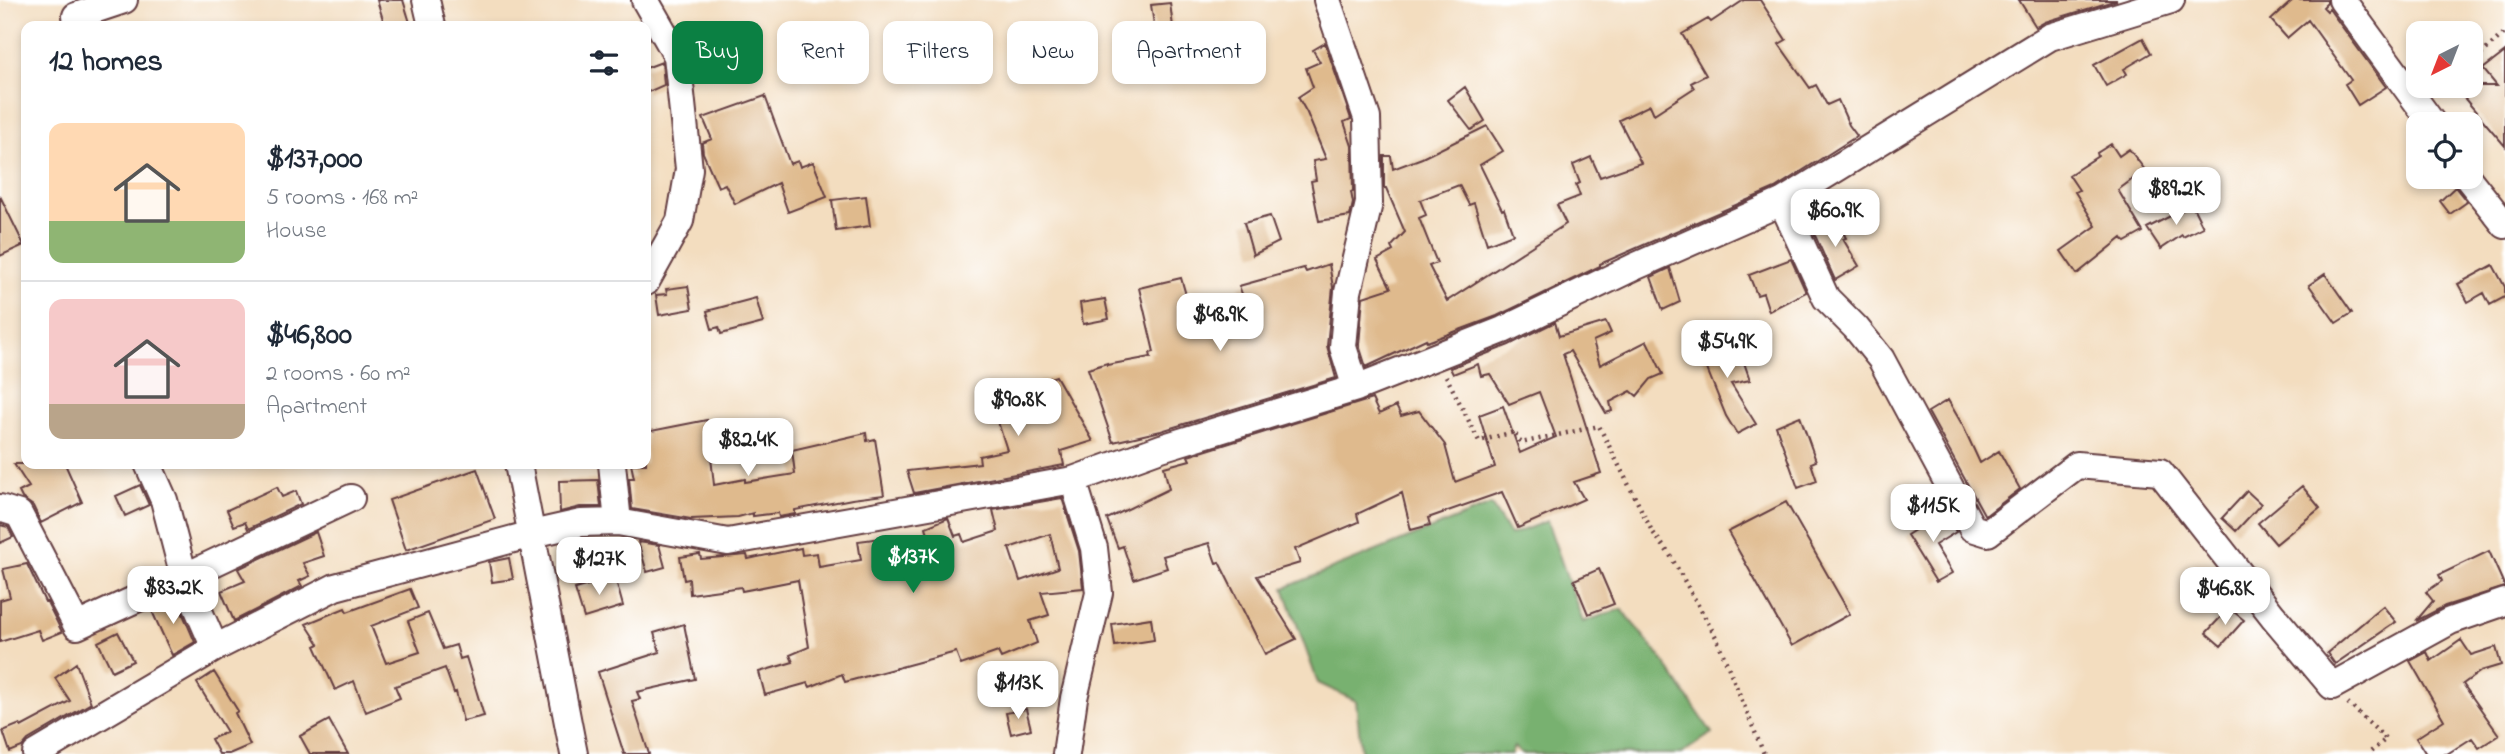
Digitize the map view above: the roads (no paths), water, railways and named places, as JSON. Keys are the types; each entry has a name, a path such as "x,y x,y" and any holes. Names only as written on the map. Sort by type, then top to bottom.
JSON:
{"street":[{"path":"75,14 124,0"},
{"path":"426,0 431,21"},
{"path":"645,0 677,56 690,169 680,221 651,273"},
{"path":"1327,0 1367,118 1369,203 1348,292 1343,347 1356,388"},
{"path":"36,754 215,648 335,587 581,523 618,522 728,542 1073,480 1161,448 1356,388 1503,330 1634,267 1782,202 2050,37 2171,0"},
{"path":"2342,0 2424,112"},
{"path":"2476,189 2505,225"},
{"path":"1782,202 1826,298 1856,328 1881,359 1972,528 1988,533 2077,465 2160,472 2332,687 2450,621 2505,602"},
{"path":"150,469 164,500 184,577 215,648"},
{"path":"519,469 574,754"},
{"path":"613,469 618,522"},
{"path":"1066,754 1074,698 1099,593 1094,548 1073,480"},
{"path":"0,508 19,514 77,626 351,498"}]}
